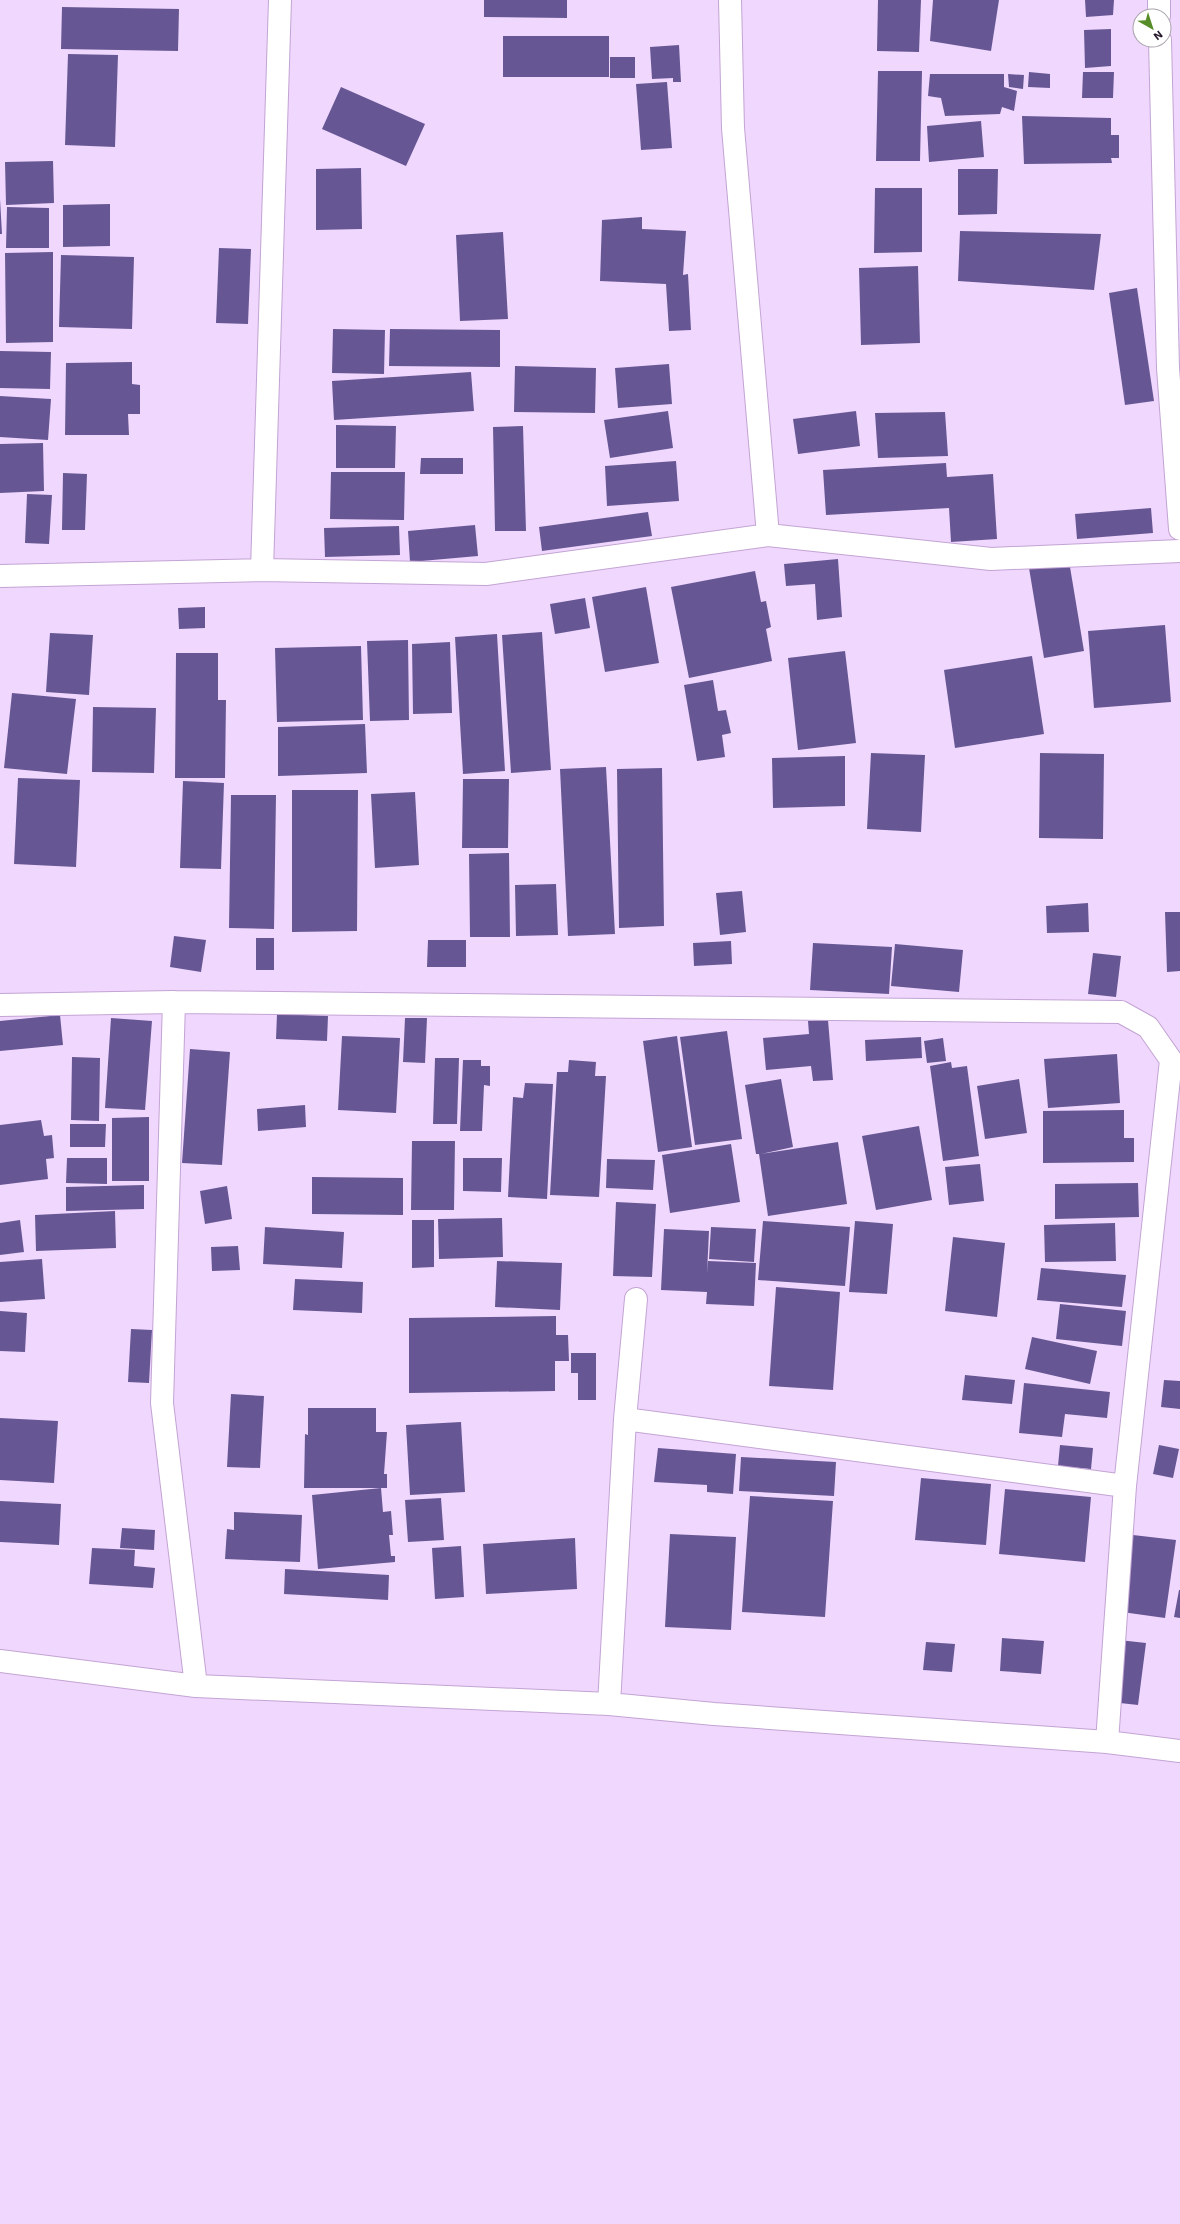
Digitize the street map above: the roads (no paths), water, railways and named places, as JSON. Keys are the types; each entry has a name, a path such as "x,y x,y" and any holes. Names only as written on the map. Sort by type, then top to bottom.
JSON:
{"street":[{"path":"262,570 280,0"},
{"path":"730,0 733,128 768,535"},
{"path":"1160,48 1168,368 1180,529"},
{"path":"0,576 262,570 486,574 768,535 991,559 1180,551"},
{"path":"174,1002 162,1403 196,1686"},
{"path":"0,1004 174,1002 1121,1012 1148,1027 1176,1056 1125,1486 1107,1742"},
{"path":"609,1704 625,1419 636,1299"},
{"path":"625,1419 1125,1486"},
{"path":"0,1661 196,1686 609,1704 714,1714 1107,1742 1180,1751"}]}
